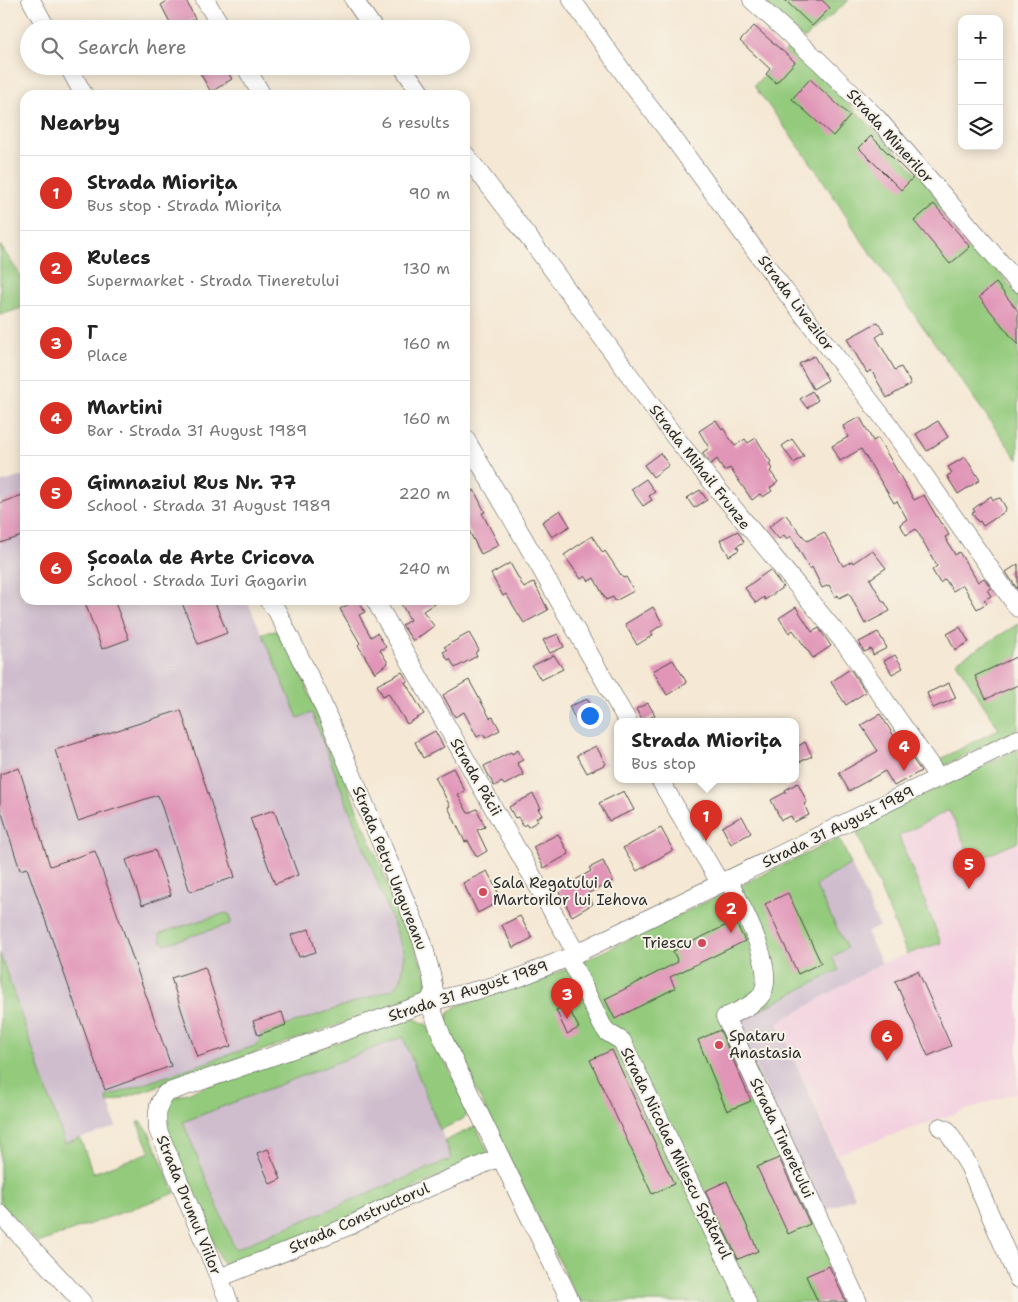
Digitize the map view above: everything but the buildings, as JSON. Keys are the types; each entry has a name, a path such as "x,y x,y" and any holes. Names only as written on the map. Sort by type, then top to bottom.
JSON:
{"street":[{"path":"31,0 42,20"},
{"path":"206,0 217,20"},
{"path":"354,0 368,20"},
{"name":"Strada Livezilor","path":"572,0 630,82 785,291 888,424 1018,608"},
{"name":"Strada Minerilor","path":"752,0 820,62 876,118 1018,283"},
{"path":"73,75 81,90"},
{"path":"250,75 259,90"},
{"path":"408,75 419,90"},
{"name":"Strada Mihail Frunze","path":"470,161 674,436 846,646 939,778"},
{"path":"470,447 626,718"},
{"name":"Strada Petru Ungureanu","path":"272,605 277,610 319,696 422,940 434,991 429,1002 443,1039 571,1302"},
{"name":"Strada Păcii","path":"378,605 573,955"},
{"name":"Strada 31 August 1989","path":"158,1107 163,1096 171,1091 429,1002 500,984 573,955 1018,739"},
{"path":"662,783 724,881"},
{"name":"Strada Tineretului","path":"724,881 761,951 766,972 765,987 760,997 746,1008 725,1017 858,1302"},
{"name":"Strada Nicolae Milescu Spătarul","path":"573,955 602,1025 607,1032 622,1041 747,1302"},
{"name":"Strada Drumul Viilor","path":"158,1107 158,1130 229,1302"},
{"path":"940,1127 947,1130 969,1166 1018,1279"},
{"name":"Strada Constructorul","path":"219,1278 349,1226 409,1196 500,1157"},
{"path":"0,1214 82,1302"}],"shaded area":[{"path":"20,477 20,605 249,605 298,717 312,712 405,954 401,980 394,989 262,1034 257,1045 107,1096 116,1127 65,1143 0,954 0,483"},
{"path":"1018,777 1018,1092 838,1154 778,1023 882,963 941,943 899,836"},
{"path":"851,864 879,926 867,933 882,963 778,1023 855,1197 822,1212 736,1022 839,970 831,957 847,947 816,887 821,881"},
{"path":"403,1037 452,1158 236,1249 183,1122"}],"green space":[{"path":"759,0 849,0 804,39"},
{"path":"791,45 921,177 1018,295 1018,460 864,244 817,171 754,86"},
{"path":"0,245 20,275 20,309 0,315"},
{"path":"1018,624 1018,729 941,767 933,763 999,729 956,662"},
{"path":"276,631 286,638 426,975 427,986 420,997 108,1103 106,1097 257,1045 262,1034 393,989 401,980 405,954 312,713 298,718 262,633"},
{"path":"1018,749 1018,842 973,862 949,810 899,836 941,943 907,954 857,833 862,825"},
{"path":"839,838 851,864 821,881 816,887 847,948 832,957 839,970 736,1022 850,1302 579,1302 447,1030 448,1014 458,1005 565,970"},
{"path":"226,913 230,915 230,924 165,944 161,941 160,933"},
{"path":"0,954 65,1143 80,1138 93,1173 150,1152 137,1122 141,1122 149,1132 175,1193 38,1243 0,1203"},
{"path":"411,1017 427,1025 469,1109 463,1119 440,1130 403,1037 183,1122 235,1249 451,1159 445,1141 476,1126 489,1154 337,1223 225,1269 163,1125 164,1107 172,1098"}],"place":[{"name":"Martini","path":"904,771"},
{"name":"Strada Miorița","path":"706,841"},
{"name":"Gimnaziul Rus Nr. 77","path":"969,889"},
{"name":"Sala Regatului a Martorilor lui Iehova","path":"483,892"},
{"name":"Rulecs","path":"731,933"},
{"name":"Triescu","path":"702,943"},
{"name":"Г","path":"567,1019"},
{"name":"Spataru Anastasia","path":"719,1045"},
{"name":"Școala de Arte Cricova","path":"887,1061"}]}
